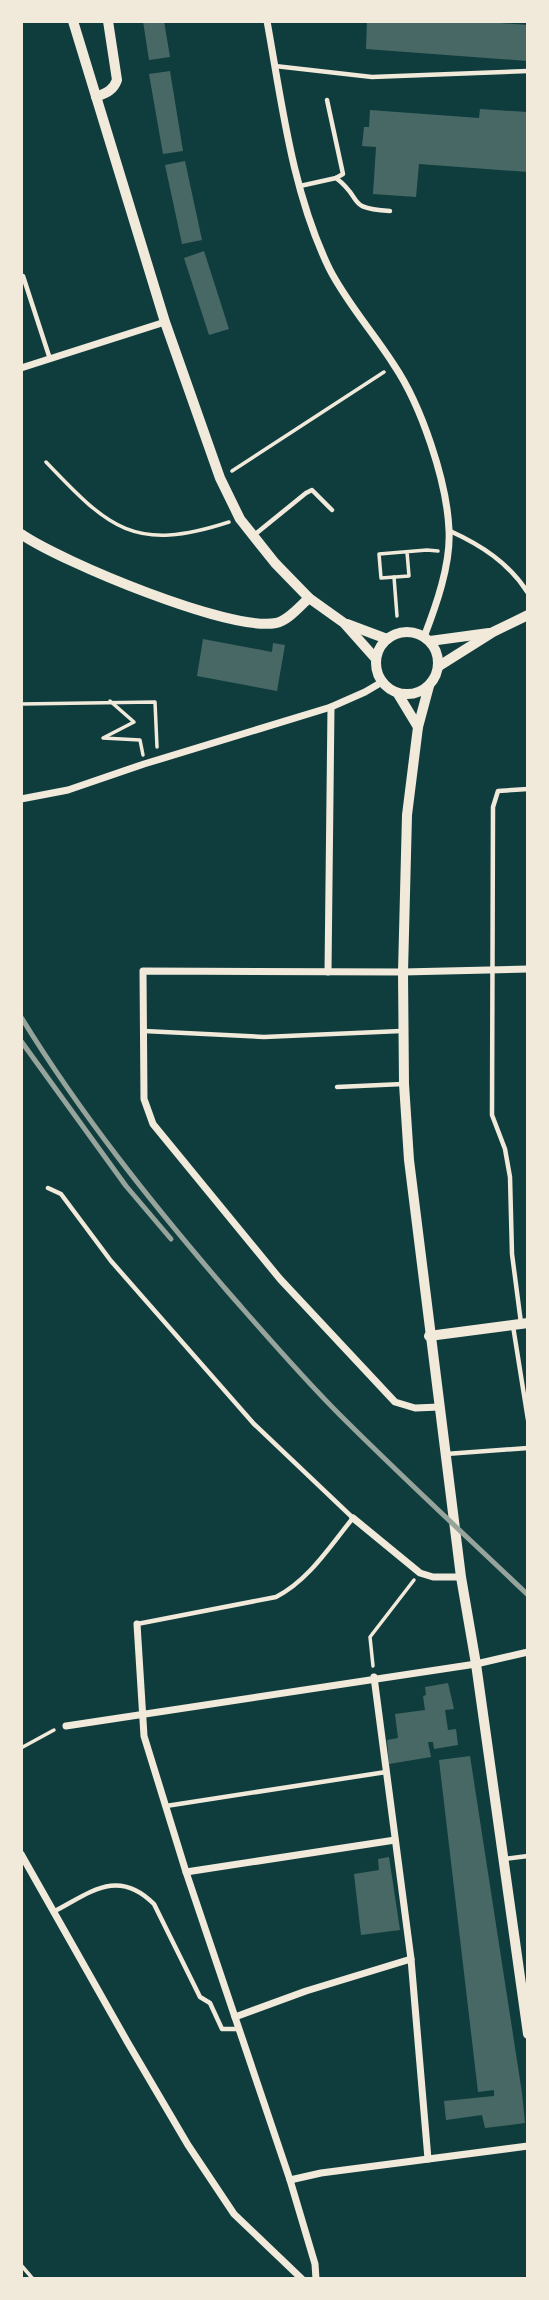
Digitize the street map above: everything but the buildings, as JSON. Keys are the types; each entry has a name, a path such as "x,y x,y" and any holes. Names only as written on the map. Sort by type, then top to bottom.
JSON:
{"street":[{"path":"73,21 165,322 220,478 240,519 252,536 309,598 344,623 376,659"},
{"path":"96,97 109,92 117,80 108,21"},
{"path":"267,21 290,148 307,213 329,269 410,393 443,491 450,531 439,600 427,639"},
{"path":"21,368 165,322"},
{"path":"21,534 35,544 112,579 208,612 254,624 280,623 309,598"},
{"path":"439,666 493,632 528,615"},
{"path":"344,623 387,639"},
{"path":"398,694 418,693 436,677 439,666 435,648 419,634 402,632 387,639 376,659 382,682 398,694 418,727"},
{"path":"427,639 493,632"},
{"path":"21,799 68,790 331,707 382,682"},
{"path":"429,686 418,727 407,815 403,972 404,1084 409,1160 461,1577 476,1664 528,2032"},
{"path":"328,972 331,707"},
{"path":"440,1407 415,1408 395,1402 281,1279 153,1124 144,1099 143,971 403,972 528,969"},
{"path":"429,1336 520,1324"},
{"path":"353,1518 420,1573 433,1577 461,1577"},
{"path":"137,1624 144,1735 186,1872 290,2180 315,2264 316,2279"},
{"path":"63,1726 476,1664 528,1652"},
{"path":"374,1678 411,1959 428,2159"},
{"path":"186,1872 395,1840"},
{"path":"21,1854 148,2077 233,2214 302,2279"},
{"path":"235,2017 411,1959"},
{"path":"290,2180 321,2173 528,2146"}],"lane":[{"path":"275,66 372,77 528,71"},
{"path":"300,186 343,174 327,100"},
{"path":"336,178 364,209 390,211"},
{"path":"23,276 50,359"},
{"path":"252,536 312,490 332,510"},
{"path":"450,531 477,544 506,565 528,593"},
{"path":"528,789 499,791 493,807 492,1115 505,1149 510,1177 512,1254 528,1420"},
{"path":"143,1031 264,1037 404,1031"},
{"path":"337,1087 404,1084"},
{"path":"48,1188 61,1194 111,1261 254,1424 353,1518 306,1575 276,1597 137,1624"},
{"path":"446,1454 528,1448"},
{"path":"166,1806 386,1772"},
{"path":"503,1859 528,1856"},
{"path":"54,1912 99,1887 112,1884 144,1893 154,1904 200,1997 210,2003 222,2029 239,2029"}],"path":[{"path":"220,478 394,366"},
{"path":"46,462 87,505 113,524 136,532 180,536 240,519"},
{"path":"407,552 409,576 381,578 379,554 427,550 447,552"},
{"path":"394,577 397,616"},
{"path":"110,701 134,722 103,738 140,740 144,764"},
{"path":"21,704 155,702 157,760"},
{"path":"374,1678 370,1637 420,1573"},
{"path":"21,1748 63,1726"},
{"path":"21,2265 33,2279"}],"railway":[{"path":"21,1017 68,1089 119,1159 256,1324 340,1415 528,1595"},
{"path":"21,1041 126,1186 171,1239"}]}
